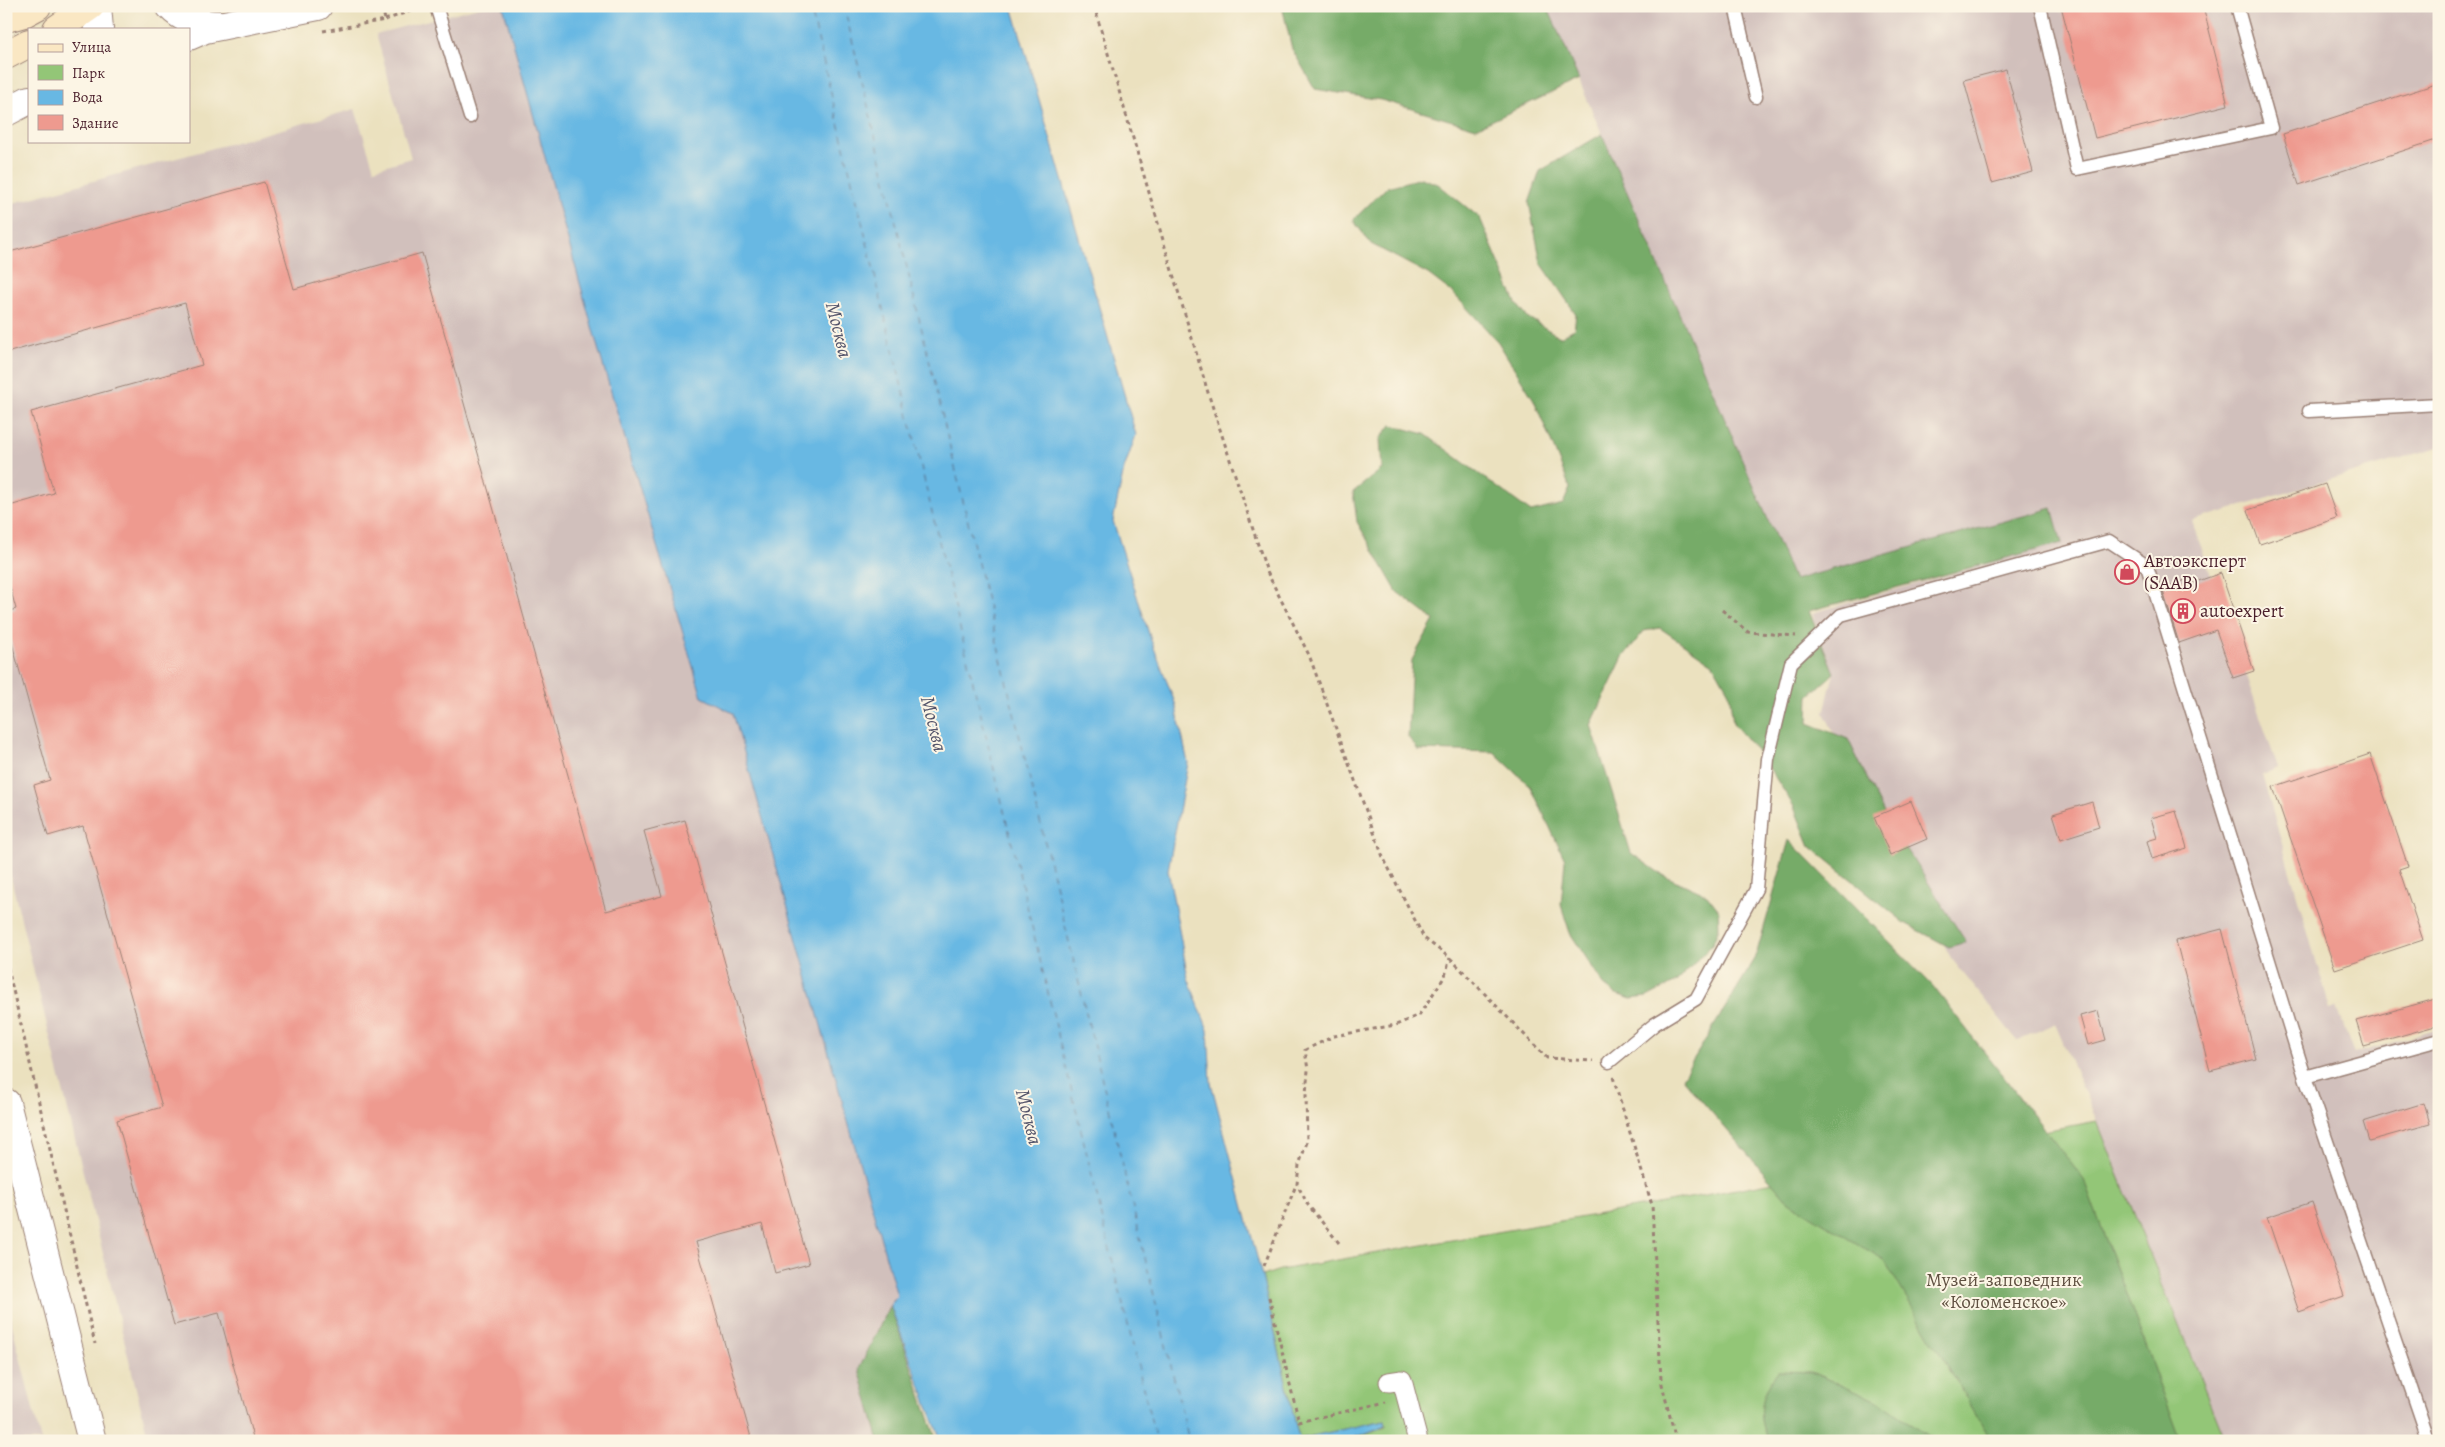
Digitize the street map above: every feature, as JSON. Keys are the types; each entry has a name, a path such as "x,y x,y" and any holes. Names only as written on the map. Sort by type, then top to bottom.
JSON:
{"main road":[{"path":"6,18 24,13 37,6"},
{"path":"58,28 90,6"},
{"path":"6,55 28,44"}],"street":[{"path":"97,6 99,28"},
{"path":"170,6 191,21 205,25 225,25"},
{"path":"190,36 225,25 318,6"},
{"path":"6,112 28,101"},
{"path":"6,1103 14,1166 92,1441"},
{"path":"1388,1382 1402,1380 1418,1441"}],"lane":[{"path":"436,6 470,117"},
{"path":"1735,6 1756,97"},
{"path":"2040,6 2077,168 2271,128 2237,6"},
{"path":"2309,410 2439,404"},
{"path":"1609,1062 1655,1024 1696,999 1756,889 1768,759 1791,663 1841,614 2109,541 2147,566 2305,1077 2429,1441"},
{"path":"2305,1077 2439,1040"}],"path":[{"path":"385,20 425,6"},
{"path":"1094,6 1209,396 1267,572 1309,655 1383,857 1424,938 1450,958 1547,1058 1609,1062 1652,1205 1661,1380 1676,1441"},
{"path":"1722,610 1748,632 1816,638"},
{"path":"1264,1266 1297,1184 1299,1165 1307,1142 1306,1094 1308,1070 1304,1050 1334,1036 1396,1025 1419,1015 1445,976 1450,958"},
{"path":"6,960 97,1353"},
{"path":"1297,1184 1308,1205 1339,1243"},
{"path":"1269,1297 1299,1422 1394,1400"}],"shaded area":[{"path":"482,6 503,6 598,348 702,697 733,713 897,1296 890,1305 859,1369 879,1441 149,1441 6,858 6,205 355,109 374,169 411,158 376,34"},
{"path":"1547,6 2439,6 2439,447 2192,521 2278,768 2262,775 2330,1009 2337,1007 2354,1054 2439,1029 2439,1441 2225,1441 2097,1121 2055,1024 2017,1040 1951,958 1824,713 1834,673 1812,613 2062,543 2051,508 1794,581"},
{"path":"6,1301 41,1441 6,1441"}],"green space":[{"path":"1282,6 1547,6 1579,80 1476,128 1381,100 1315,89 1292,49"},
{"path":"1602,134 1794,580 2052,508 2062,543 1809,611 1834,673 1809,696 1808,723 1848,739 1885,815 1966,942 1949,947 1905,923 1810,846 1793,805 1762,757 1733,723 1729,692 1713,664 1660,628 1644,631 1623,657 1591,725 1631,853 1661,874 1707,895 1718,909 1719,928 1712,945 1676,982 1647,997 1631,999 1616,994 1604,985 1570,933 1561,905 1565,860 1531,787 1494,752 1418,750 1408,737 1412,660 1434,620 1397,592 1357,522 1353,492 1382,469 1380,439 1391,425 1425,434 1531,512 1563,504 1570,488 1534,400 1498,342 1453,293 1428,274 1371,244 1353,220 1387,187 1421,178 1438,184 1480,218 1516,303 1527,317 1560,337 1574,329 1576,314 1541,263 1529,203 1540,171"},
{"path":"1789,840 1932,985 2084,1180 2180,1441 1992,1441 1884,1260 1789,1202 1682,1078 1755,959"},
{"name":"Музей-заповедник «Коломенское»","path":"2097,1121 2225,1441 1346,1441 1386,1426 1385,1420 1299,1439 1262,1276 1280,1270 1652,1205"},
{"path":"890,1305 937,1441 879,1441 859,1369"},
{"path":"1778,1371 1811,1372 1882,1403 1935,1441 1771,1441 1763,1423 1762,1405 1768,1387"}],"water":[{"name":"Москва","path":"503,6 1012,6 1136,435 1124,469 1113,521 1151,640 1175,703 1188,763 1168,870 1188,978 1208,1030 1211,1083 1262,1276 1299,1439 1385,1420 1386,1425 1346,1441 941,1441 890,1305 897,1296 733,713 702,697 598,348"}],"building":[{"path":"2061,6 2203,6 2228,105 2095,138"},
{"path":"2006,69 2033,172 1992,183 1964,80"},
{"path":"2439,83 2439,139 2299,185 2283,134"},
{"path":"264,182 294,289 422,253 606,911 662,896 644,831 685,820 809,1264 775,1273 762,1224 696,1242 752,1441 254,1441 219,1313 174,1325 117,1120 162,1107 83,826 48,836 34,785 50,780 6,622 6,612 16,609 6,573 6,507 54,493 31,412 202,365 185,303 6,353 6,253"},
{"path":"2325,484 2337,518 2260,544 2248,510"},
{"path":"2221,573 2254,671 2233,678 2216,630 2179,643 2162,588 2189,579 2190,584"},
{"path":"2370,754 2408,866 2399,869 2423,940 2335,969 2273,787"},
{"path":"1911,801 1927,839 1890,855 1874,817"},
{"path":"2092,802 2099,827 2061,839 2053,814"},
{"path":"2176,811 2187,848 2152,859 2147,841 2157,838 2151,818"},
{"path":"2222,929 2256,1059 2210,1071 2176,941"},
{"path":"2439,998 2439,1025 2364,1046 2356,1021"},
{"path":"2098,1011 2106,1040 2088,1045 2080,1016"},
{"path":"2424,1103 2430,1124 2369,1141 2363,1122"},
{"path":"2312,1202 2344,1296 2299,1312 2267,1217"}],"ferry route":[{"path":"810,6 1156,1441"},
{"path":"844,6 1189,1441"}],"place":[{"name":"Автоэксперт (SAAB)","path":"2127,572"},
{"name":"autoexpert","path":"2183,611"}]}
